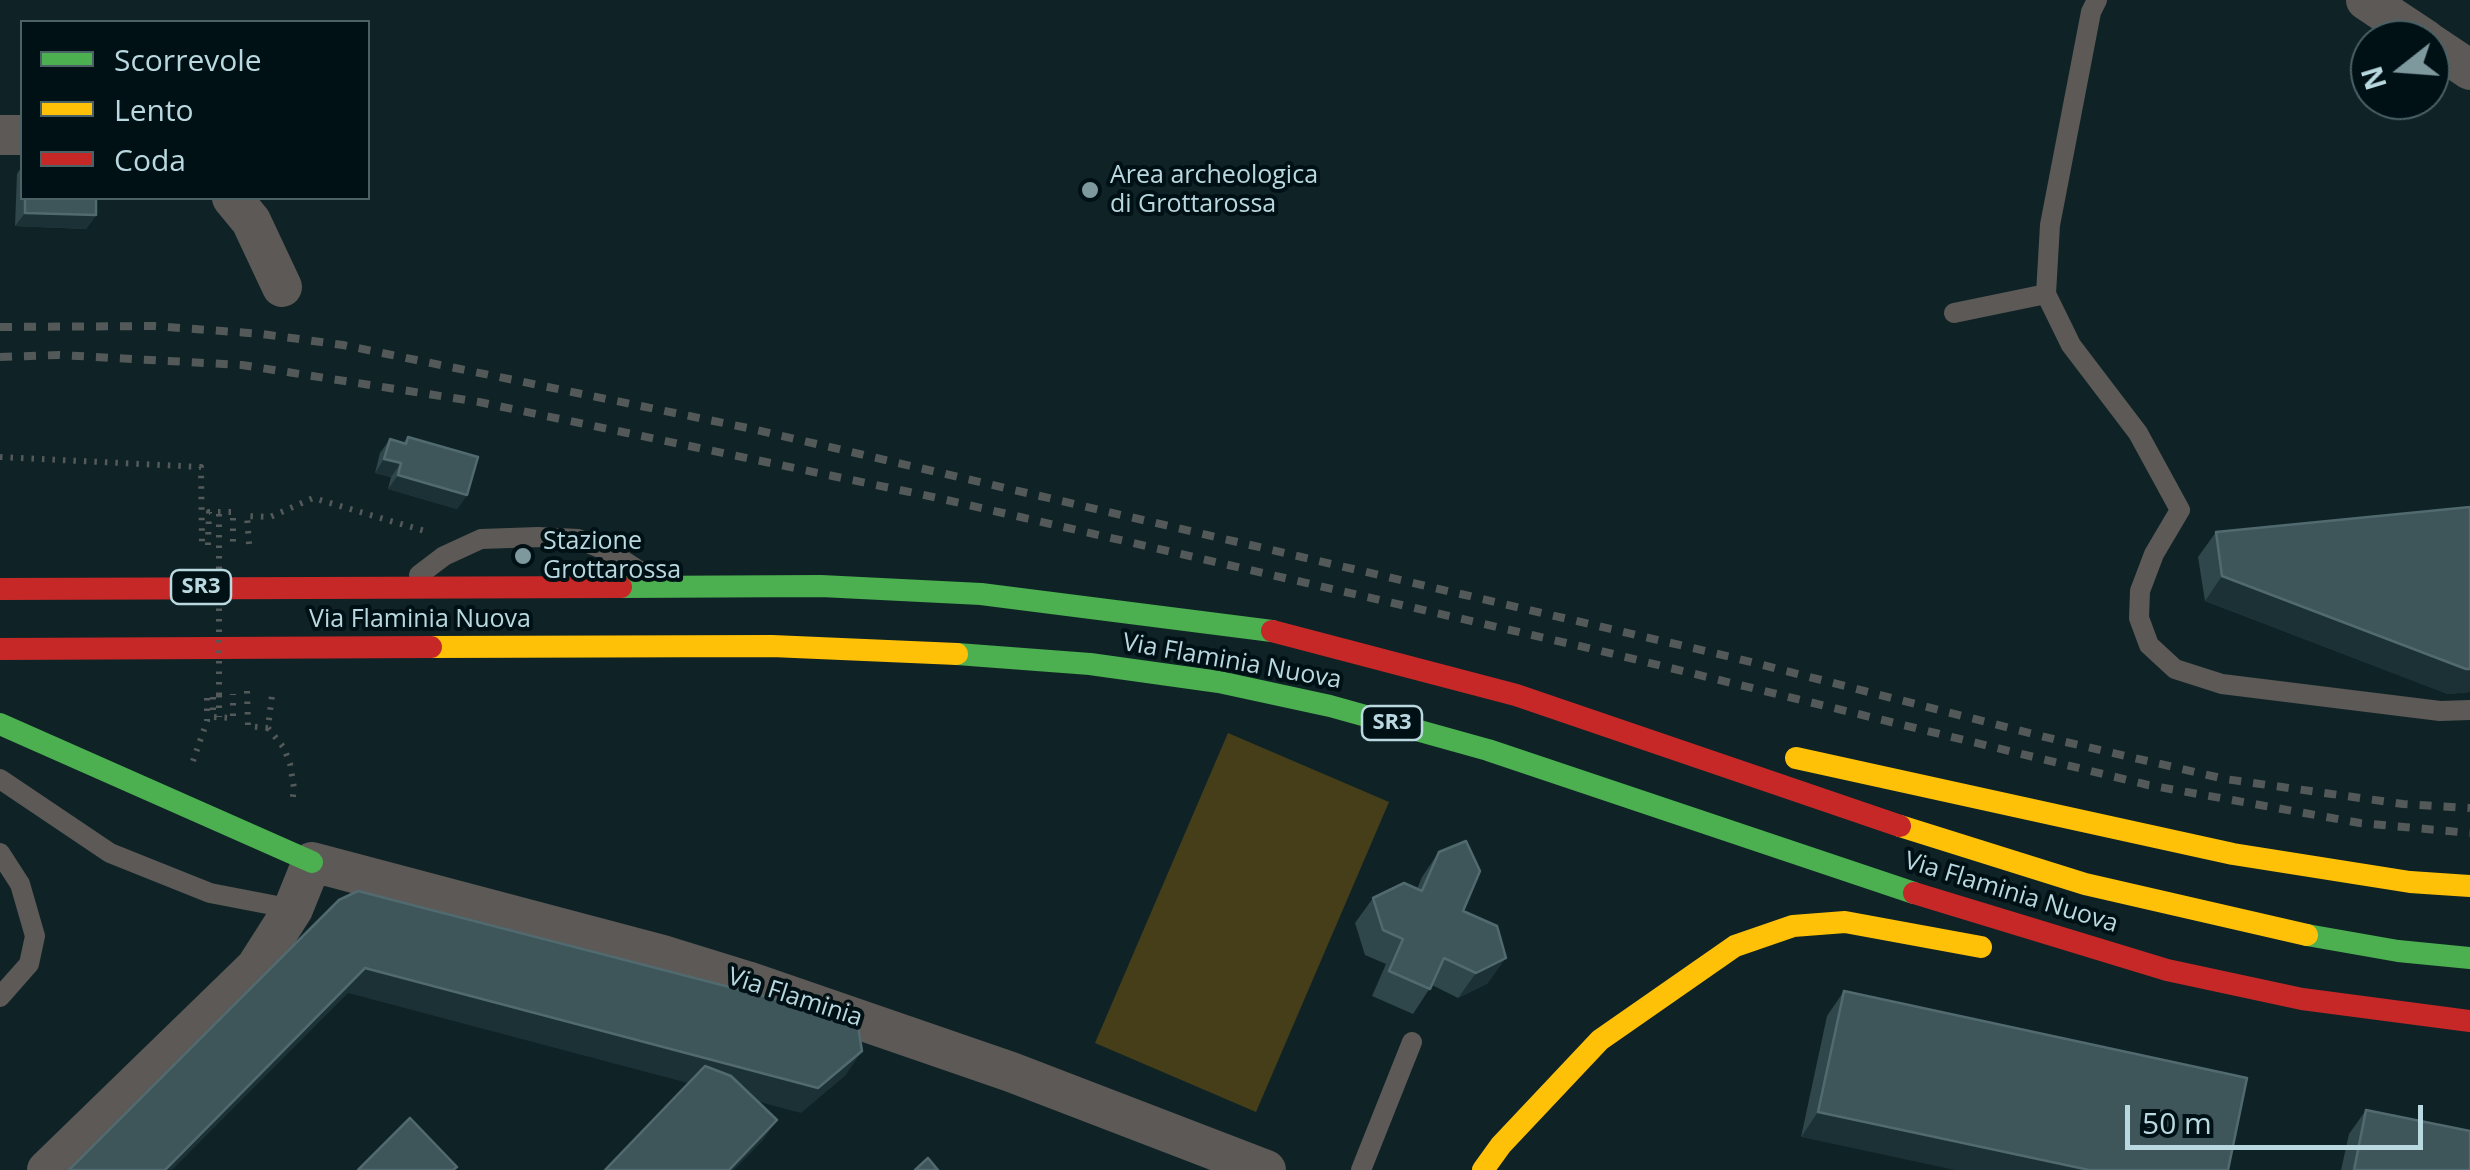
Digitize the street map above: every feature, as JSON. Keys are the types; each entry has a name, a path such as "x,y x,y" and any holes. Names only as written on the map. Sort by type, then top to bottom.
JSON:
{"highway":[{"name":"Via Flaminia Nuova","path":"0,589 660,584 903,588 1175,616 1277,632 1516,695 2085,884 2268,928 2398,951 2470,958"},
{"name":"Via Flaminia Nuova","path":"0,649 878,648 1010,656 1218,682 1312,701 1471,745 1972,912 2167,970 2302,999 2406,1016 2470,1021"},
{"path":"1516,695 1728,744"},
{"path":"0,724 312,862"},
{"path":"1767,752 2317,869 2470,886"},
{"path":"1483,1170 1501,1144 1600,1040 1735,946 1793,926 1846,922 2005,952"},
{"path":"2058,961 2167,970"}],"street":[{"path":"2366,0 2396,20"},
{"path":"234,200 251,222 282,288"},
{"path":"47,1170 256,966 293,909 312,862"},
{"name":"Via Flaminia","path":"312,862 747,981 1011,1072 1266,1170"}],"lane":[{"path":"2097,0 2091,12 2050,224 2046,294 2071,345 2138,433 2180,510 2154,554 2140,591 2139,618 2149,645 2174,669 2222,684 2440,711 2470,710"},
{"path":"1954,313 2046,294"},
{"path":"403,587 444,556 481,539 578,539 610,552 660,584"},
{"path":"0,779 110,853 210,893 293,909"},
{"path":"0,854 20,884 34,936 29,964 0,997"},
{"path":"1361,1170 1412,1042"}],"path":[{"path":"0,457 201,467 202,527"},
{"path":"249,547 247,516 270,517 313,498 445,537 460,548"},
{"path":"208,548 208,512 233,512 233,547"},
{"path":"207,721 213,696 219,512"},
{"path":"213,696 219,717 234,718 233,685"},
{"path":"246,686 248,714"},
{"path":"268,728 284,748 290,764 292,805"}],"shaded area":[{"path":"1228,733 1389,802 1256,1112 1095,1043"}],"building":[{"path":"25,200 96,200 96,215 25,213"},
{"path":"408,437 478,457 467,495 398,475 401,463 384,459 390,439 406,444"},
{"path":"2470,507 2470,669 2222,576 2216,532"},
{"path":"1466,841 1480,871 1463,911 1497,926 1506,958 1476,973 1444,958 1430,989 1389,971 1403,939 1383,930 1373,898 1404,883 1422,891 1439,852"},
{"path":"358,891 857,1020 862,1051 818,1088 365,968 165,1170 69,1170 339,900"},
{"path":"1844,991 2247,1078 2228,1170 2089,1170 1818,1112"},
{"path":"705,1066 731,1076 777,1120 729,1170 605,1170"},
{"path":"2366,1110 2470,1131 2470,1170 2354,1170"},
{"path":"410,1118 457,1167 358,1170"},
{"path":"928,1158 938,1170 915,1170"}],"railway":[{"path":"0,327 154,326 343,345 748,428 1731,657 2225,779 2403,804 2470,808"},
{"path":"0,357 59,355 242,365 479,402 938,498 1601,651 2148,785 2360,823 2470,833"}],"traffic: fast":[{"path":"621,587 821,586 981,594 1272,631"},
{"path":"957,654 1090,664 1219,682 1330,706 1488,750 1914,893"},
{"path":"0,724 312,862"},
{"path":"2307,935 2398,951 2470,958"}],"traffic: slow":[{"path":"431,647 772,646 957,654"},
{"path":"1796,758 2233,854 2410,882 2470,886"},
{"path":"1900,826 2085,884 2307,935"},
{"path":"1483,1170 1501,1145 1600,1040 1735,946 1793,926 1845,922 1981,947"}],"traffic: jam":[{"path":"0,589 621,587"},
{"path":"1272,631 1516,695 1900,826"},
{"path":"0,649 431,647"},
{"path":"1914,893 2167,970 2302,999 2470,1021"}],"place":[{"name":"Area archeologica di Grottarossa","path":"1090,190"},
{"name":"Stazione Grottarossa","path":"523,556"}]}
